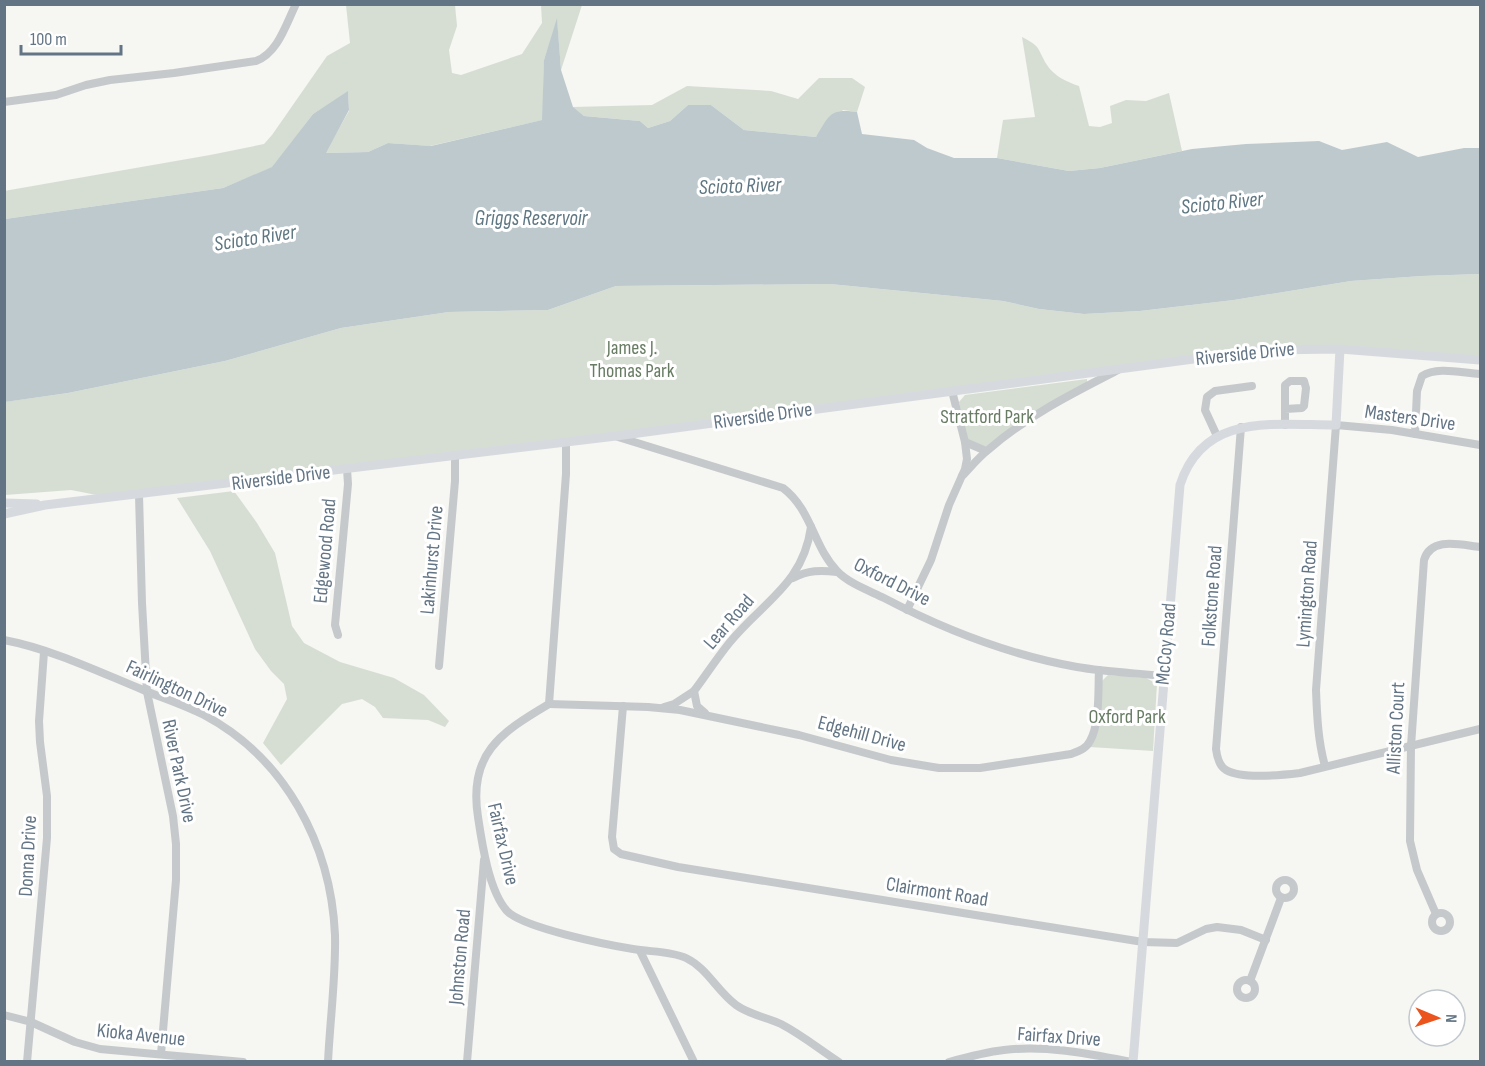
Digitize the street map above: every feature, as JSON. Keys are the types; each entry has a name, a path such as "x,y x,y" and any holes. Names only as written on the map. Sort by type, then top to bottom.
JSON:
{"main road":[{"name":"Riverside Drive","path":"4,514 45,505 616,436 1261,350 1340,349 1480,360"},
{"path":"1335,425 1340,349"},
{"name":"McCoy Road","path":"1132,1062 1180,485 1191,462 1202,447 1217,436 1240,427 1335,425"},
{"name":"Riverside Drive","path":"4,503 45,505"}],"street":[{"path":"4,102 56,95 110,80 256,61 266,57 275,47 296,4"},
{"path":"962,476 986,451 1009,433 1042,411 1121,369"},
{"path":"1415,434 1417,391 1422,376 1435,371 1480,374"},
{"path":"1217,436 1205,410 1206,397 1215,392 1252,386"},
{"path":"908,610 931,560 967,459 952,392"},
{"path":"1285,409 1285,425"},
{"name":"Masters Drive","path":"1335,425 1415,434 1480,445"},
{"name":"Lymington Road","path":"1325,766 1318,730 1316,690 1335,425"},
{"name":"Folkstone Road","path":"1240,427 1217,758 1227,771 1271,776 1300,773 1325,766"},
{"name":"Oxford Drive","path":"616,436 783,488 803,508 823,551 837,572 908,610 963,635 1035,658 1099,670 1163,676"},
{"path":"549,704 566,474 566,442"},
{"path":"965,442 986,451"},
{"name":"Lakinhurst Drive","path":"440,666 455,456"},
{"name":"Edgewood Road","path":"338,635 335,625 348,484 347,470"},
{"name":"River Park Drive","path":"139,495 147,692 173,816 176,844 176,880 161,1054"},
{"name":"Lear Road","path":"660,708 674,704 694,691 731,641 792,579 805,554 811,525"},
{"name":"Alliston Court","path":"1436,914 1417,870 1410,841 1411,746 1424,560 1431,548 1438,544 1480,547"},
{"path":"792,579 803,573 837,572"},
{"name":"Fairlington Drive","path":"4,640 44,652 204,716 239,738 273,770 291,793 310,827 323,863 332,906 335,935 328,1062"},
{"name":"Donna Drive","path":"27,1062 47,838 47,796 39,721 44,652"},
{"name":"Edgehill Drive","path":"549,704 660,708 706,715 799,735 922,767 980,768 1071,754 1082,750 1090,743 1094,733 1099,670"},
{"path":"694,691 697,706 706,715"},
{"name":"Fairfax Drive","path":"549,704 506,731 488,752 481,765 475,793 485,855 498,896 507,911 516,918 561,932 640,951 676,954 685,958 702,969 725,997 737,1006 798,1033 839,1062"},
{"name":"Clairmont Road","path":"623,706 612,837 614,849 621,855 678,867 1143,942 1177,943 1206,929 1218,927 1240,930 1266,940"},
{"path":"1325,766 1480,729"},
{"name":"Johnston Road","path":"467,1062 485,855"},
{"path":"1250,981 1281,898"},
{"path":"640,951 694,1062"},
{"name":"Kioka Avenue","path":"4,1015 30,1022 92,1048 243,1062"},
{"name":"Fairfax Drive","path":"949,1062 1005,1050 1041,1048 1132,1062"}],"green space":[{"path":"346,5 455,5 457,26 449,50 452,73 461,75 522,54 542,23 541,5 582,5 561,70 557,21 544,60 543,120 430,146 388,143 368,152 325,153 349,111 348,92 313,114 273,167 223,188 5,219 4,191 264,144 327,56 350,43"},
{"path":"1022,37 1036,46 1053,72 1079,86 1089,126 1100,127 1112,123 1110,106 1126,100 1146,101 1169,93 1182,151 1100,168 1069,171 997,158 1003,120 1035,117"},
{"path":"819,78 852,78 865,87 857,112 843,110 816,137 744,130 711,105 688,105 670,121 648,128 640,121 584,116 572,107 652,105 687,86 771,91 798,99"},
{"name":"James J. Thomas Park","path":"1480,274 1480,360 1289,349 112,498 71,490 5,495 4,402 68,393 225,361 341,328 449,312 548,310 616,286 830,284 1003,301 1039,309 1084,314 1140,311 1234,300 1351,281"},
{"name":"Stratford Park","path":"1087,379 1087,383 986,447 967,440 959,402 965,395"},
{"path":"234,491 275,553 292,626 304,643 340,662 394,678 424,695 449,721 445,727 428,720 383,718 375,707 362,699 342,704 281,765 263,743 287,699 284,684 255,649 210,551 177,498"},
{"name":"Oxford Park","path":"1108,675 1146,678 1157,684 1153,751 1090,747 1101,682"}],"water":[{"name":"Griggs Reservoir","path":"557,18 561,70 573,107 584,116 640,121 648,128 670,121 688,105 711,105 744,130 816,137 831,115 848,111 857,112 862,134 914,140 927,148 954,158 997,158 1069,171 1100,168 1192,149 1246,144 1319,141 1342,150 1387,142 1418,157 1464,148 1480,148 1480,274 1351,281 1234,300 1140,311 1084,314 1039,309 1003,301 830,284 616,286 548,310 449,312 341,328 225,361 68,393 5,402 5,219 223,188 272,167 313,114 348,91 349,110 326,153 368,152 388,143 431,146 542,120 544,60"}],"water label":[{"name":"Scioto River","path":"740,186"},
{"name":"Scioto River","path":"1222,203"},
{"name":"Scioto River","path":"255,238"}]}
